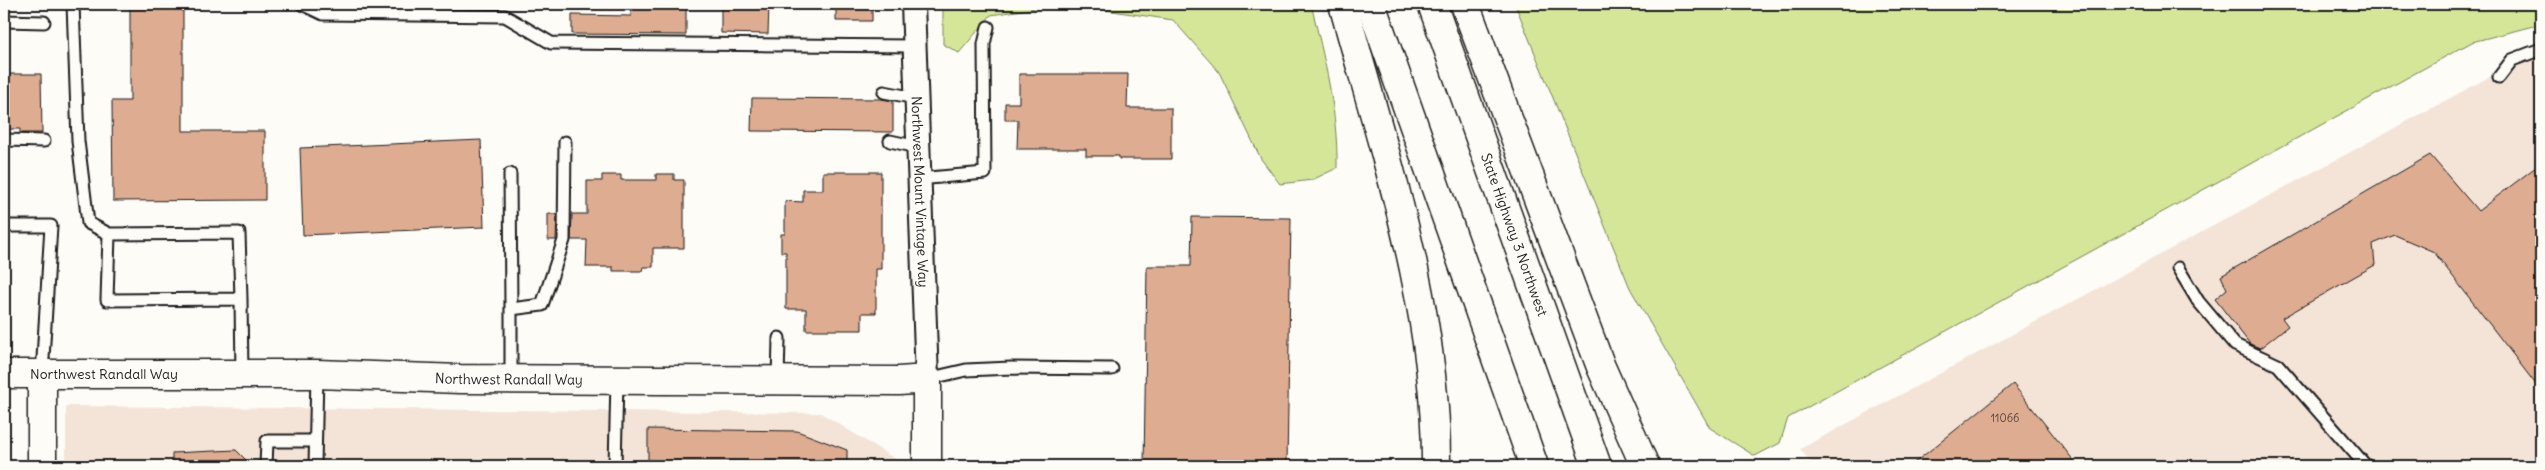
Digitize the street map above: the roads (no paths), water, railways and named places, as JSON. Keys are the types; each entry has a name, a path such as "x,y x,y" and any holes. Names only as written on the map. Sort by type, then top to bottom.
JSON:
{"main road":[{"path":"1343,4 1397,194 1422,309 1435,396 1436,466"},
{"path":"1371,4 1534,466"},
{"name":"State Highway 3 Northwest","path":"1432,4 1597,466"},
{"path":"1464,4 1601,367 1645,466"},
{"path":"1601,367 1632,466"},
{"name":"Northwest Randall Way","path":"4,374 317,374 617,380 899,381 927,379"},
{"path":"42,375 42,466"},
{"path":"927,379 927,466"}],"street":[{"name":"Northwest Mount Vintage Way","path":"913,4 918,179 927,379"}],"lane":[{"path":"73,4 78,141 88,222 109,234 239,232 242,375"},
{"path":"302,4 323,14 505,16 551,43 915,46"},
{"path":"4,22 44,22"},
{"path":"918,179 985,174 984,44 988,27"},
{"path":"2499,77 2512,60 2541,49"},
{"path":"884,92 916,98"},
{"path":"4,140 44,141"},
{"path":"890,141 918,147"},
{"path":"511,309 542,304 564,240 565,142"},
{"path":"510,174 511,379"},
{"path":"4,226 51,226 42,375"},
{"path":"109,234 107,300 241,299"},
{"path":"2178,268 2198,301 2235,345 2278,364 2366,466"},
{"path":"778,380 779,338"},
{"path":"927,379 966,370 1011,368 1112,369"},
{"path":"315,466 317,374"},
{"path":"616,466 617,380"},
{"path":"266,466 267,441 315,441"}]}
